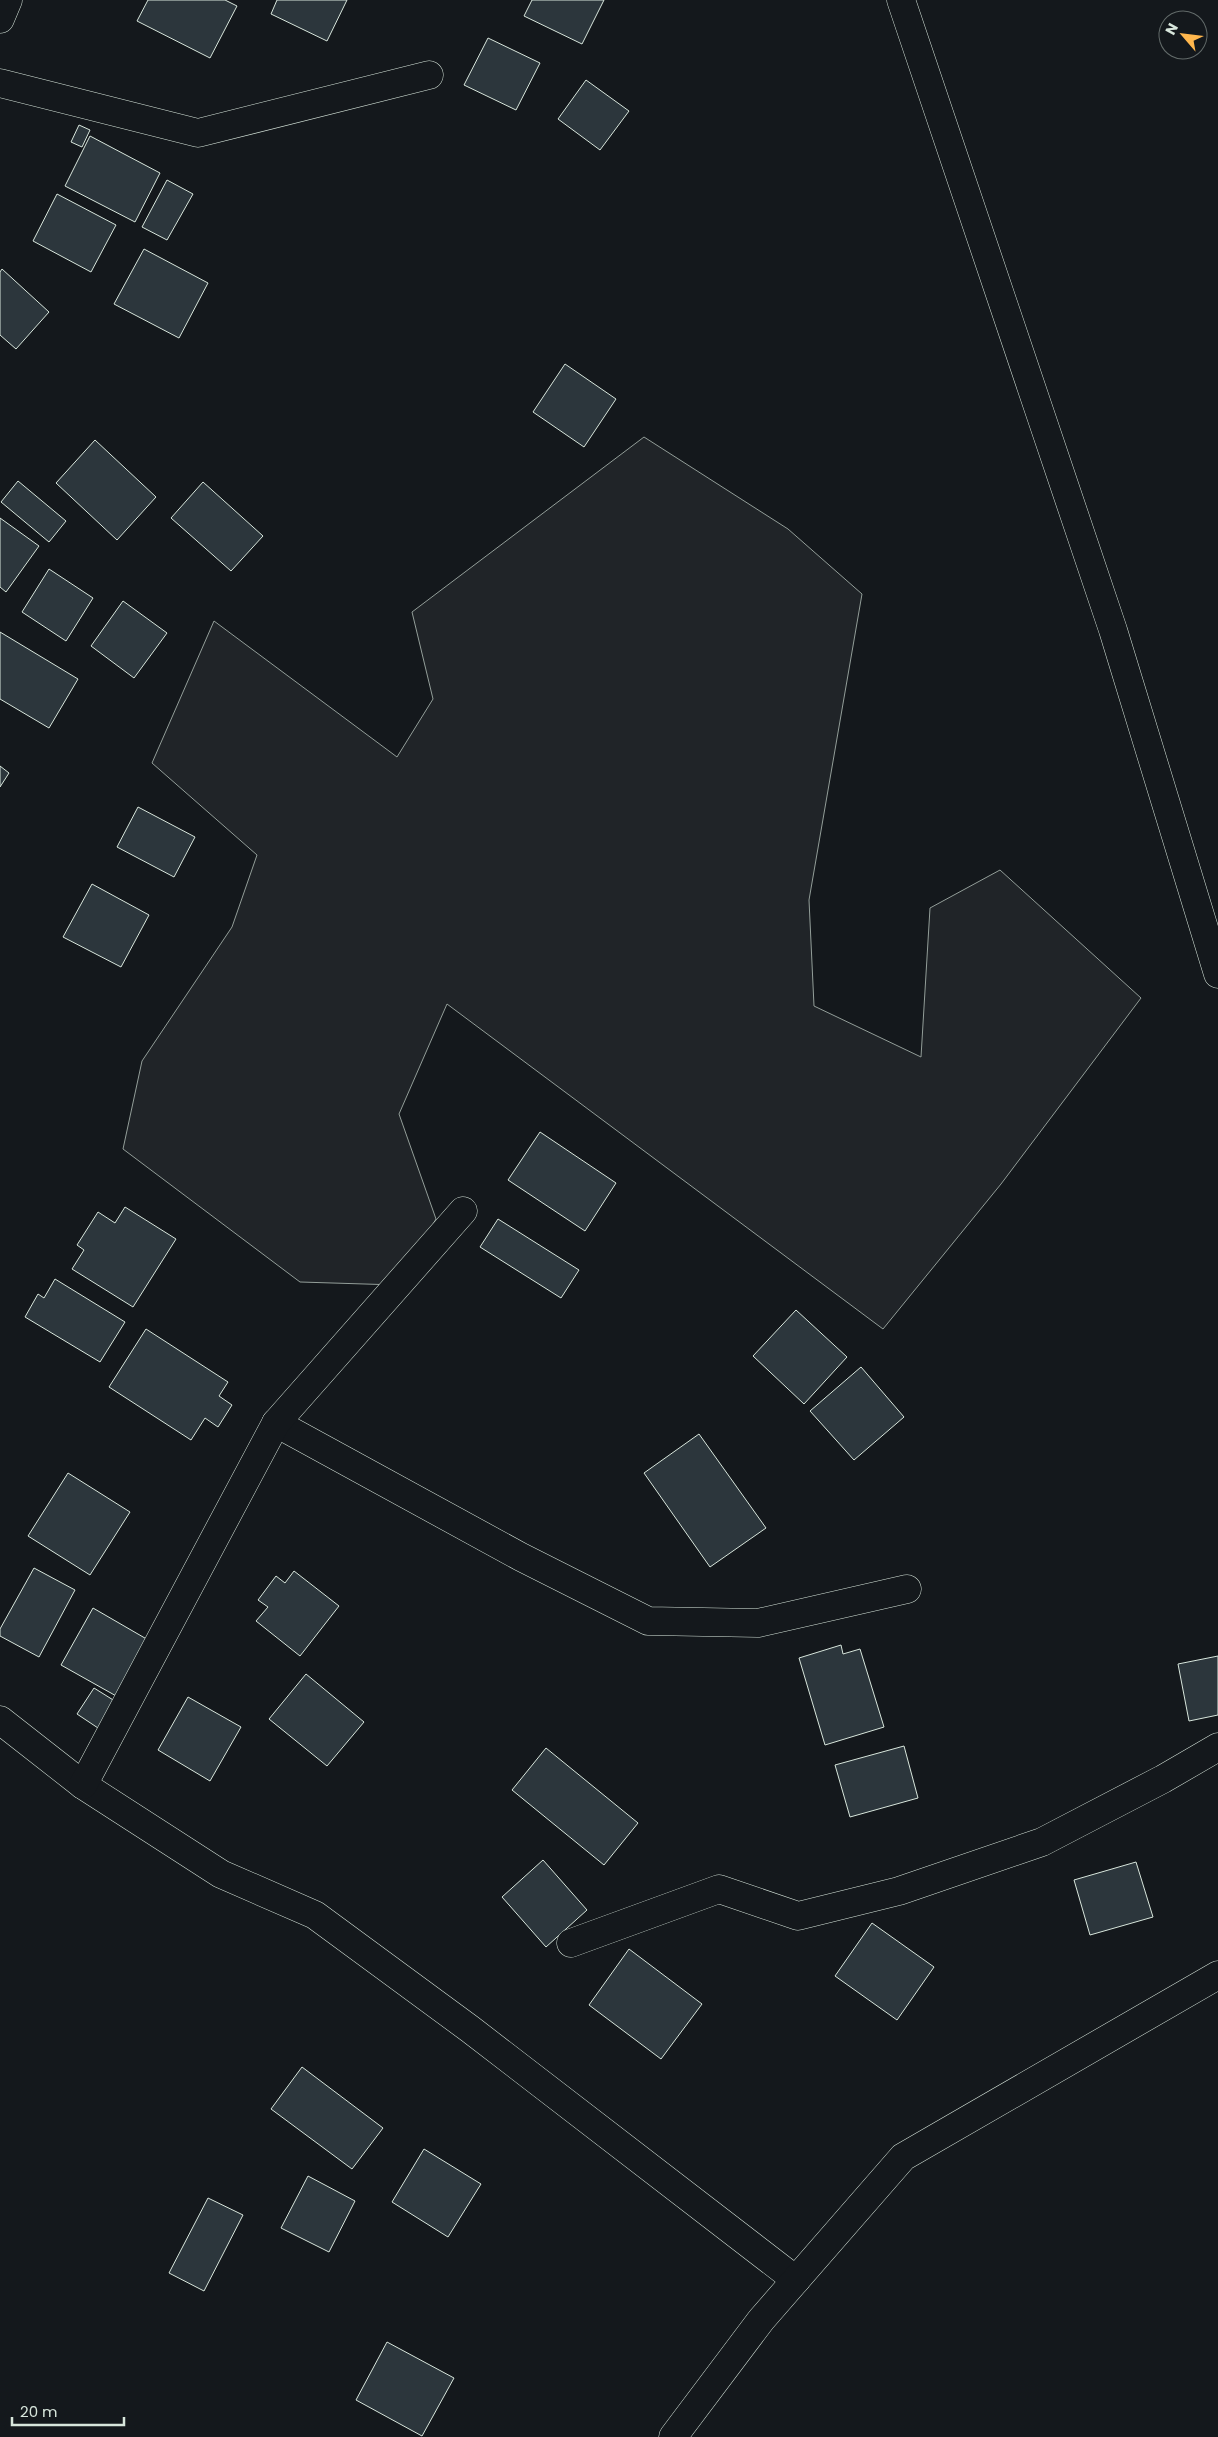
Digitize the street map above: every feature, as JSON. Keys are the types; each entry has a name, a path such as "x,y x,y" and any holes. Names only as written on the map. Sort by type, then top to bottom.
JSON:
{"street":[{"path":"0,19 8,0"},
{"path":"901,0 1112,630 1218,974"},
{"path":"0,83 198,133 429,76"},
{"path":"83,1785 276,1423 463,1211"},
{"path":"276,1423 521,1557 648,1621 758,1623 906,1589"},
{"path":"0,1720 83,1785 221,1874 315,1914 470,2029 796,2280"},
{"path":"571,1943 719,1889 798,1916 899,1891 1042,1842 1164,1779 1218,1747"},
{"path":"673,2437 761,2320 903,2157 1218,1975"}],"shaded area":[{"path":"644,437 788,529 862,594 809,900 814,1006 921,1057 930,908 1000,870 1141,998 1001,1184 883,1329 447,1004 399,1114 436,1219 397,1285 300,1282 123,1149 142,1061 232,927 257,855 152,763 214,621 397,757 433,699 412,612"}],"building":[{"path":"148,0 225,0 237,6 210,58 137,21"},
{"path":"277,0 347,0 327,41 271,14"},
{"path":"532,0 604,0 582,44 524,16"},
{"path":"488,38 540,63 516,110 464,85"},
{"path":"586,80 629,111 600,150 558,119"},
{"path":"79,125 90,130 82,147 71,142"},
{"path":"90,136 160,173 135,222 65,186"},
{"path":"167,180 193,194 167,240 142,227"},
{"path":"57,194 116,225 91,272 33,241"},
{"path":"144,249 208,283 179,338 114,304"},
{"path":"2,269 49,312 16,349 0,335 0,272"},
{"path":"565,364 616,399 584,447 533,412"},
{"path":"95,440 156,497 117,540 56,483"},
{"path":"18,481 66,521 49,542 1,502"},
{"path":"203,482 263,536 231,571 171,518"},
{"path":"0,518 39,546 6,592 0,587"},
{"path":"49,569 93,598 66,641 22,612"},
{"path":"123,601 167,633 134,678 91,646"},
{"path":"0,632 78,679 49,728 0,699"},
{"path":"0,766 9,773 0,787"},
{"path":"138,807 195,837 174,877 117,847"},
{"path":"92,884 149,915 121,967 63,937"},
{"path":"540,1132 616,1183 585,1231 508,1180"},
{"path":"125,1207 176,1239 133,1307 72,1269 84,1250 77,1245 98,1212 115,1223"},
{"path":"498,1219 579,1270 561,1298 480,1247"},
{"path":"55,1279 125,1322 100,1362 25,1317 38,1294 44,1298"},
{"path":"796,1310 847,1357 804,1404 753,1356"},
{"path":"146,1329 228,1382 219,1396 232,1405 218,1427 205,1418 191,1440 109,1387"},
{"path":"861,1367 904,1417 854,1460 810,1411"},
{"path":"699,1434 766,1528 710,1567 644,1473"},
{"path":"68,1473 130,1512 90,1575 28,1536"},
{"path":"34,1568 75,1590 39,1657 0,1636 0,1629"},
{"path":"294,1571 339,1606 300,1656 256,1621 268,1607 258,1600 276,1576 285,1583"},
{"path":"93,1608 150,1641 118,1697 61,1665"},
{"path":"841,1645 843,1654 860,1649 884,1727 825,1745 799,1658"},
{"path":"1218,1656 1218,1715 1189,1721 1178,1664"},
{"path":"306,1674 364,1722 327,1766 269,1719"},
{"path":"94,1688 118,1703 101,1730 77,1714"},
{"path":"188,1697 241,1727 210,1781 158,1750"},
{"path":"904,1746 918,1798 850,1817 835,1765"},
{"path":"546,1748 638,1823 604,1865 512,1790"},
{"path":"543,1860 587,1910 546,1947 502,1897"},
{"path":"1136,1862 1153,1917 1090,1935 1074,1880"},
{"path":"872,1923 934,1967 897,2020 835,1976"},
{"path":"629,1949 702,2004 661,2059 589,2005"},
{"path":"302,2067 383,2128 352,2169 271,2109"},
{"path":"424,2149 481,2184 448,2237 392,2202"},
{"path":"308,2176 355,2201 329,2252 281,2228"},
{"path":"208,2198 243,2215 204,2291 169,2273"},
{"path":"387,2342 454,2378 422,2436 356,2400"}]}
